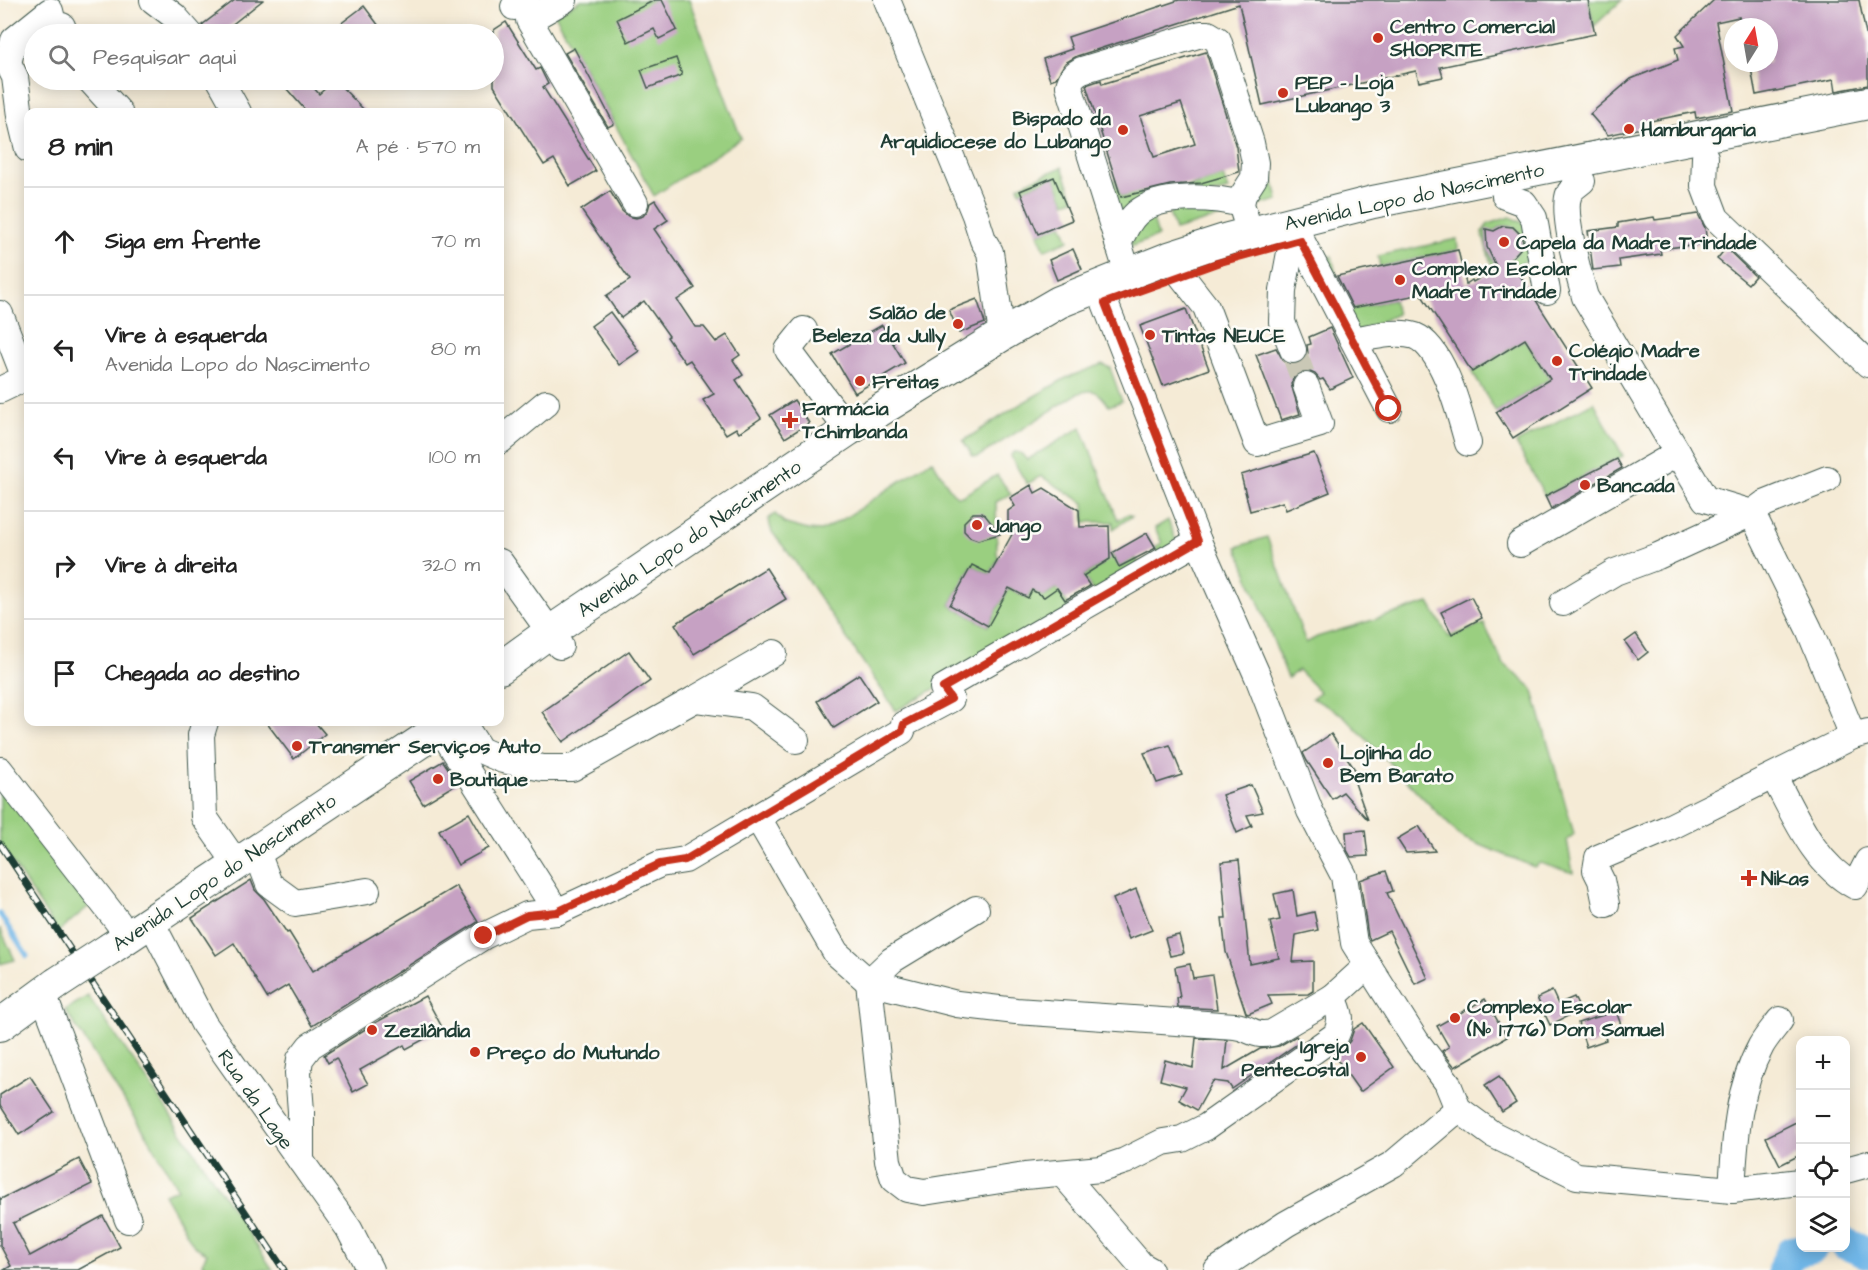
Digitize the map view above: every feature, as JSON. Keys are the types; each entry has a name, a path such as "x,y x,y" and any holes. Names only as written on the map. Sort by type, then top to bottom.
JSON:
{"main road":[{"name":"Avenida Lopo do Nascimento","path":"504,684 579,614 848,430 1059,302 1175,256 1245,219 1373,202 1868,103"},
{"name":"Avenida Lopo do Nascimento","path":"504,666 555,639 1005,354 1074,316 1105,303 1181,275 1296,241 1381,220 1868,125"},
{"name":"Avenida Lopo do Nascimento","path":"0,1025 48,982 109,935 438,726"},
{"name":"Avenida Lopo do Nascimento","path":"109,935 151,922 242,850"},
{"name":"Avenida Lopo do Nascimento","path":"0,1001 48,982"}],"street":[{"path":"153,0 181,24"},
{"path":"564,0 529,20 635,203"},
{"path":"887,0 975,215 983,240 990,252 1002,335"},
{"path":"34,24 50,11 53,23 56,24"},
{"path":"24,32 14,40 4,62 15,77 24,132"},
{"path":"1128,274 1069,87 1070,80 1082,70 1201,34 1213,36 1218,40 1251,143 1255,163 1254,178 1243,195 1245,219"},
{"path":"99,90 115,108"},
{"path":"226,90 236,108"},
{"path":"1705,157 1704,186 1716,218 1868,364"},
{"path":"1582,181 1569,192 1566,202 1574,260 1585,297 1705,499 1752,513 1860,734 1666,829 1598,858 1596,870 1601,879 1606,904"},
{"path":"1504,196 1524,203 1534,218 1547,291"},
{"path":"1118,244 1130,220 1139,211 1151,205 1186,198 1214,200 1245,219"},
{"path":"1296,241 1354,340 1389,409"},
{"path":"1293,350 1282,322 1283,290 1296,241"},
{"path":"1542,265 1574,260"},
{"path":"1181,275 1206,306 1257,443 1320,424 1306,386"},
{"path":"1105,303 1198,541 1262,687 1310,811 1344,876 1354,943 1416,1041 1447,1082 1458,1109 1492,1134 1577,1176 1732,1190 1796,1182"},
{"path":"0,314 24,375"},
{"path":"804,330 788,350 848,430"},
{"path":"1354,340 1389,334 1415,336 1429,348 1451,384 1468,443"},
{"path":"0,390 24,378"},
{"path":"504,438 546,403"},
{"path":"1520,544 1678,453"},
{"path":"1563,603 1615,572 1658,556 1752,513 1764,504 1827,479"},
{"path":"301,1161 298,1073 300,1059 310,1046 484,936 527,915 557,912 660,864 685,860 902,731 904,724 951,699 943,688 1198,541"},
{"path":"504,568 555,639"},
{"path":"447,726 480,750 496,757 543,768 572,768 774,653"},
{"path":"695,699 752,707 796,740"},
{"path":"204,726 201,735 204,817 242,850 269,884 295,903 367,891"},
{"path":"445,726 557,912"},
{"path":"0,770 109,935"},
{"path":"1774,777 1813,848 1842,879 1855,886 1868,861"},
{"path":"758,818 836,953 868,982 957,1004 1016,1011 1245,1027 1254,1034 1262,1035 1272,1033 1333,998 1367,966"},
{"path":"868,982 892,960 976,909"},
{"name":"Rua da Lage","path":"151,922 204,1024 349,1229 370,1270"},
{"path":"48,982 128,1220"},
{"path":"868,982 888,1161 894,1179 907,1189 924,1192 1024,1176 1101,1169 1125,1161 1163,1142 1182,1139 1206,1127 1336,1035 1341,1025 1341,1014 1333,998"},
{"path":"1732,1190 1736,1125 1746,1081 1761,1045 1780,1020"},
{"path":"1217,1270 1286,1224 1393,1164 1458,1109"},
{"path":"1850,1169 1868,1164"},
{"path":"1062,1173 1141,1265 1150,1270"}],"green space":[{"path":"581,0 689,0 741,138 654,196 555,14"},
{"path":"1588,0 1622,0 1594,26"},
{"path":"1062,167 1074,199 1065,202 1054,177 1020,191 1018,186"},
{"path":"1272,174 1278,200 1249,208 1262,179"},
{"path":"1223,176 1228,190 1125,217 1105,182 1116,179 1121,197 1141,191 1144,201"},
{"path":"1184,205 1233,213 1175,230 1169,213"},
{"path":"1152,216 1158,236 1130,247 1137,221"},
{"path":"1510,217 1525,224 1532,257 1514,267 1502,265 1493,271 1482,233 1488,224","holes":["1508,226 1520,234 1521,247 1512,256 1494,262 1487,247 1486,230 1494,231"]},
{"path":"1062,224 1069,240 1045,250 1038,234"},
{"path":"1457,239 1458,250 1380,267 1378,256"},
{"path":"1332,256 1343,310 1393,300 1397,314 1355,333 1316,260"},
{"path":"1525,339 1550,379 1496,412 1472,372"},
{"path":"1102,364 1110,368 1122,401 1109,406 1096,392 1088,391 1077,394 978,457 973,456 963,441 1066,378"},
{"path":"1594,402 1623,456 1545,496 1516,443"},
{"path":"1081,427 1118,520 1128,514 1132,516 1113,529 1113,522 1085,522 1084,503 1041,476 1027,484 1012,459 1011,455 1017,452 1027,460"},
{"path":"932,460 952,492 957,496 962,496 997,475 1011,494 996,502 997,555 999,557 990,574 972,565 950,605 988,626 1009,588 1028,598 1032,590 1044,597 1067,582 1062,595 1070,608 1095,594 1083,576 1101,565 1101,553 1110,553 1120,567 1128,562 1129,547 1139,564 1159,554 1155,547 1162,543 1155,528 1168,520 1179,548 896,711 794,560 772,532 768,519 775,514 786,524 821,531 848,516"},
{"path":"1267,537 1306,643 1317,637 1429,603 1449,637 1484,624 1503,663 1532,688 1574,834 1567,840 1573,873 1540,863 1534,867 1461,837 1343,715 1312,698 1320,692 1298,670 1288,678 1237,547"},
{"path":"0,770 99,898 58,932 0,844"},
{"path":"0,928 15,960 0,964"},
{"path":"88,996 151,1086 273,1270 207,1270 202,1263 207,1253 194,1246 164,1194 178,1189 148,1137 65,1010"}],"building":[{"path":"235,0 263,0 233,24 203,24"},
{"path":"655,0 662,0 677,30 659,39 654,29 628,42 617,19"},
{"name":"Centro Comercial SHOPRITE","path":"1179,0 1588,0 1595,34 1440,67 1443,77 1419,82 1416,71 1262,105 1239,4 1077,56 1065,63 1056,78 1050,80 1043,59 1072,49 1068,37"},
{"path":"1714,0 1859,0 1868,44 1868,85 1836,91 1834,79 1756,95 1752,72 1778,72 1778,18 1724,18 1724,20 1716,22 1733,111 1696,118 1695,112 1641,123 1642,128 1608,135 1590,114 1631,79 1678,60 1675,48 1684,46 1677,35"},
{"path":"364,6 378,24 340,24"},
{"path":"506,22 536,70 540,68 548,84 543,87 596,171 570,186 554,159 544,165 497,90 504,90 503,24"},
{"path":"574,48 614,124 608,127 565,53"},
{"name":"Bispado da Arquidiocese do Lubango","path":"1206,52 1236,147 1239,172 1201,183 1170,185 1121,197 1086,85 1101,80 1102,84","holes":["1181,103 1195,144 1154,157 1140,116"]},
{"path":"676,58 682,75 648,88 641,70"},
{"path":"288,90 316,90 319,94 324,90 345,90 362,108 304,108"},
{"path":"1054,177 1072,220 1038,234 1020,191"},
{"path":"610,191 622,211 636,218 643,216 650,203 655,200 668,220 654,229 695,288 677,300 695,327 704,327 716,342 727,335 740,355 733,360 743,375 736,380 761,418 739,433 736,428 726,434 703,400 714,394 690,360 685,363 644,301 621,318 606,296 630,280 581,210"},
{"path":"1698,214 1705,228 1707,243 1660,249 1661,254 1619,260 1620,267 1593,270 1588,231 1618,227 1618,223 1654,217 1655,220"},
{"path":"1503,226 1513,227 1520,234 1523,241 1520,249 1510,260 1592,388 1513,438 1496,412 1550,379 1525,339 1472,372 1421,294 1353,308 1337,276 1458,250 1466,284 1472,280 1473,282 1497,268 1487,247 1486,229 1494,231"},
{"path":"1726,248 1755,276 1748,284 1717,259"},
{"path":"1073,249 1082,269 1057,280 1049,260"},
{"path":"977,299 985,323 959,333 949,310"},
{"path":"1186,309 1209,369 1163,386 1140,326"},
{"path":"610,312 639,351 619,365 591,326"},
{"path":"882,325 905,363 855,393 832,354"},
{"path":"1330,328 1353,378 1330,389 1323,379 1320,380 1315,374 1308,371 1300,372 1291,384 1300,414 1281,420 1256,355 1276,348 1284,362 1291,365 1298,364 1308,353 1307,345 1311,344 1309,337"},
{"path":"794,400 809,423 785,438 770,415"},
{"path":"1314,453 1330,492 1286,510 1283,502 1250,511 1241,475"},
{"name":"Bancada","path":"1617,459 1622,468 1551,509 1545,496"},
{"path":"1031,485 1035,493 1044,488 1079,510 1080,527 1109,526 1110,559 1083,576 1090,586 1065,600 1057,588 1044,597 1032,590 1028,598 1009,588 988,626 950,605 972,565 990,574 1015,529 1008,531 1008,511 1015,506 1010,498"},
{"name":"Jango","path":"973,513 985,515 1000,534 978,540 970,537 964,531 964,522"},
{"path":"1147,533 1156,548 1119,567 1112,553"},
{"path":"766,568 786,599 694,654 675,624"},
{"path":"1471,597 1482,618 1452,634 1441,612"},
{"path":"1636,634 1648,652 1638,660 1625,642"},
{"path":"629,651 650,681 563,742 542,712"},
{"path":"859,674 877,701 834,728 817,701"},
{"name":"Transmer Serviços Auto","path":"269,726 318,726 325,734 294,759"},
{"path":"1331,734 1362,780 1355,783 1368,820 1343,792 1332,799 1303,753"},
{"path":"1170,745 1182,775 1157,783 1144,753"},
{"path":"443,761 458,783 423,804 409,781"},
{"path":"1251,785 1263,812 1247,815 1252,826 1237,833 1222,795"},
{"path":"469,813 489,848 458,865 439,830"},
{"path":"1419,826 1435,851 1406,853 1397,839"},
{"path":"1365,830 1368,856 1351,857 1347,850 1346,832"},
{"path":"1239,860 1250,964 1279,958 1270,922 1280,920 1274,894 1293,890 1297,916 1314,912 1318,930 1296,935 1293,962 1313,961 1313,991 1308,994 1268,995 1272,1004 1248,1014 1226,952 1222,918 1226,918 1221,862"},
{"path":"1386,871 1393,891 1387,893 1428,978 1415,984 1389,931 1370,940 1368,936 1360,880"},
{"path":"251,880 255,890 264,899 287,933 289,932 313,971 456,886 478,922 312,1026 288,985 267,998 234,943 216,955 192,918"},
{"path":"1136,889 1152,930 1129,939 1113,899"},
{"path":"1179,935 1184,953 1170,956 1165,938"},
{"path":"1190,964 1193,978 1212,975 1217,1009 1178,1007 1177,998 1180,998 1175,967"},
{"path":"1552,991 1558,1004 1574,997 1580,1010 1550,1025 1537,998"},
{"path":"425,996 443,1029 406,1049 404,1045 360,1070 368,1084 353,1092 336,1058 328,1063 324,1055 375,1023"},
{"path":"1485,999 1507,1037 1455,1067 1442,1051 1449,1047 1437,1026"},
{"path":"1616,1011 1621,1025 1603,1030 1606,1040 1586,1047 1578,1023"},
{"name":"Igreja Pentecostal","path":"1363,1023 1394,1067 1360,1092 1334,1055 1345,1047 1354,1029"},
{"path":"1296,1036 1300,1042 1232,1089 1228,1083 1213,1081 1197,1110 1179,1100 1186,1087 1160,1080 1165,1060 1193,1068 1196,1038 1227,1040 1224,1070 1260,1049 1279,1046"},
{"path":"30,1076 54,1112 19,1135 0,1105 0,1095"},
{"path":"1499,1076 1516,1103 1502,1112 1485,1085"},
{"path":"1796,1122 1796,1157 1780,1165 1766,1137"},
{"path":"79,1159 92,1184 13,1223 30,1256 103,1216 120,1247 78,1270 4,1270 11,1266 0,1245 0,1198"}],"waterway":[{"path":"0,914 27,956"},
{"path":"1850,1246 1868,1253"},
{"path":"1783,1270 1792,1252 1796,1251"}],"tunnel":[{"path":"1293,350 1306,386"}],"railway":[{"path":"0,844 284,1270"}],"place":[{"name":"Centro Comercial SHOPRITE","path":"1378,38"},
{"name":"PEP - Loja Lubango 3","path":"1283,93"},
{"name":"Hamburgaria","path":"1629,129"},
{"name":"Bispado da Arquidiocese do Lubango","path":"1123,130"},
{"name":"Capela da Madre Trindade","path":"1504,242"},
{"name":"Complexo Escolar Madre Trindade","path":"1400,280"},
{"name":"Salão de Beleza da Jully","path":"958,324"},
{"name":"Tintas NEUCE","path":"1150,335"},
{"name":"Colégio Madre Trindade","path":"1557,361"},
{"name":"Freitas","path":"860,381"},
{"name":"Farmácia Tchimbanda","path":"790,420"},
{"name":"Bancada","path":"1585,485"},
{"name":"Jango","path":"977,525"},
{"name":"Transmer Serviços Auto","path":"297,746"},
{"name":"Lojinha do Bem Barato","path":"1328,763"},
{"name":"Boutique","path":"438,779"},
{"name":"Nikas","path":"1749,878"},
{"name":"Complexo Escolar (Nº 1776) Dom Samuel","path":"1455,1018"},
{"name":"Zezilândia","path":"372,1030"},
{"name":"Preço do Mutundo","path":"475,1052"},
{"name":"Igreja Pentecostal","path":"1361,1057"}],"route":[{"path":"484,936 527,915 557,912 660,864 685,860 902,731 904,724 951,699 943,688 1198,541 1105,303 1217,263 1300,240 1389,409"}]}
